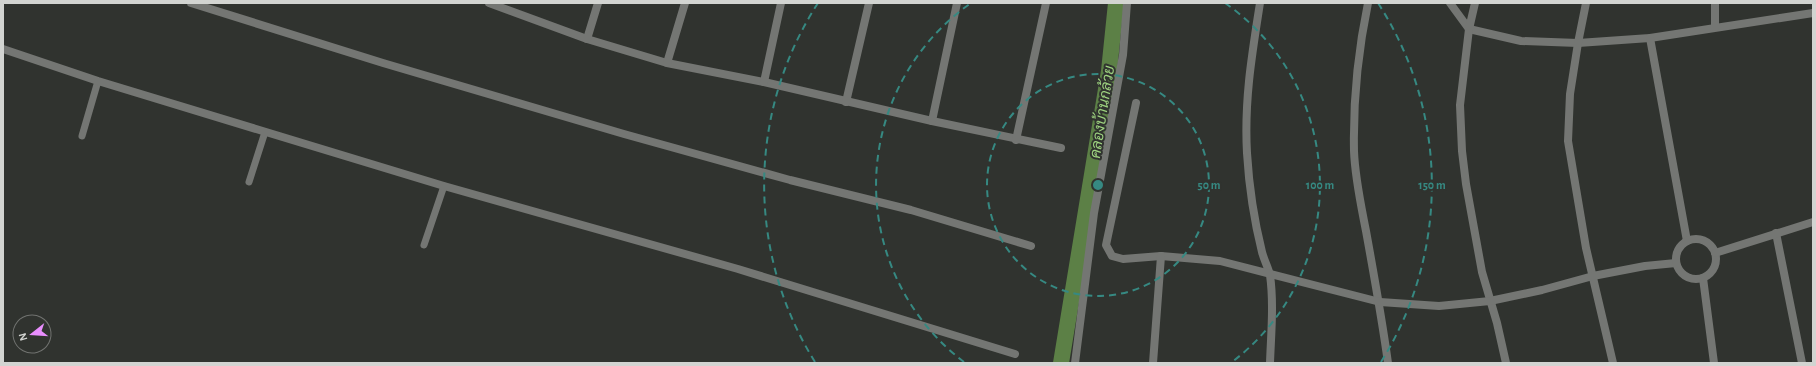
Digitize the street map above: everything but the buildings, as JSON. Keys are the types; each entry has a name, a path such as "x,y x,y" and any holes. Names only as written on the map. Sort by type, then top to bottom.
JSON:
{"street":[{"path":"191,3 390,65 624,134 790,180 911,210 1031,246"},
{"path":"489,3 508,6 588,38 667,63 764,82 1016,140 1061,148"},
{"path":"588,38 598,3"},
{"path":"667,63 685,3"},
{"path":"764,82 781,3"},
{"path":"846,102 869,3"},
{"path":"932,121 957,3"},
{"path":"1016,140 1046,3"},
{"path":"1074,363 1094,213 1123,55 1127,3"},
{"path":"1260,3 1250,56 1247,95 1247,154 1254,213 1262,253 1270,274 1270,363"},
{"path":"1368,3 1362,30 1355,90 1354,152 1359,190 1380,302 1388,363"},
{"path":"1450,3 1469,29 1521,41 1578,43 1650,38 1813,13"},
{"path":"1475,3 1469,29 1460,105 1462,151 1466,184 1476,230 1482,272 1497,323 1506,363"},
{"path":"1586,3 1570,94 1568,141 1593,276 1613,363"},
{"path":"1715,3 1715,27"},
{"path":"1650,38 1687,241"},
{"path":"3,49 98,81 444,186 738,269 1015,354"},
{"path":"1136,103 1106,245 1112,256 1122,259 1160,256 1220,261 1380,302 1439,306 1490,301 1542,290 1593,276 1638,267 1676,263"},
{"path":"1715,253 1813,222"},
{"path":"1776,233 1802,363"},
{"path":"1694,239 1707,242 1715,253 1716,261 1714,268 1703,278 1689,278 1679,270 1676,263 1676,256 1678,250 1687,241 1694,239"},
{"path":"1153,363 1160,256"},
{"path":"1703,278 1714,363"}],"lane":[{"path":"82,136 98,81"},
{"path":"249,182 265,132"},
{"path":"424,246 444,186"}],"waterway":[{"name":"คลองบ้านกล้วย","path":"1061,363 1109,71 1116,3"}]}
